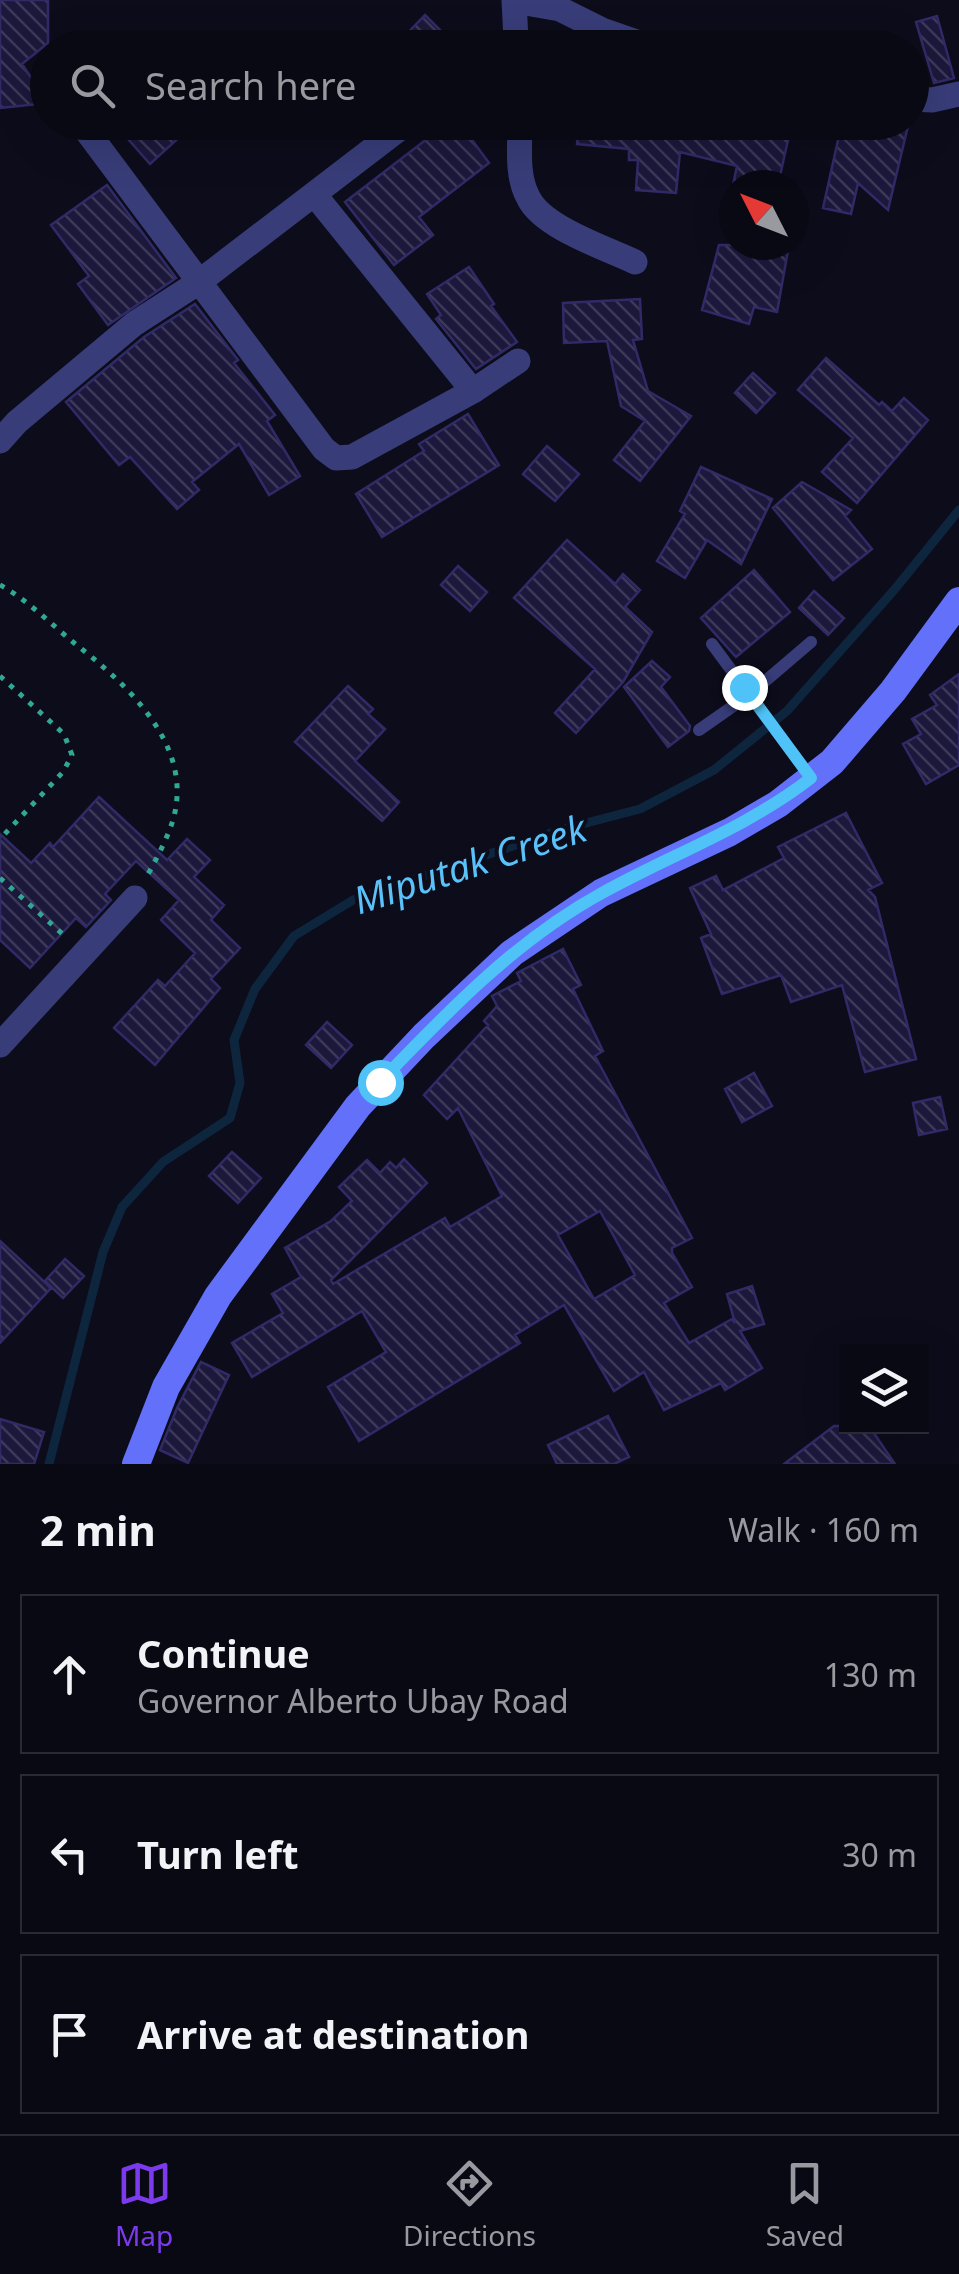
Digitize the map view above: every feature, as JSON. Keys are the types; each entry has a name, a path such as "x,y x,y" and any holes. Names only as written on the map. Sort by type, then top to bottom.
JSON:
{"main road":[{"path":"136,1464 166,1387 218,1296 358,1106 424,1036 512,953 586,903 730,832 778,804 832,762 893,691 959,601"}],"street":[{"path":"513,30 514,1 560,9 602,30"},
{"path":"929,100 959,94"},
{"path":"93,140 324,449 336,458 352,458 518,361"},
{"path":"0,441 17,422 134,324 198,282 384,140"},
{"path":"520,140 520,170 528,198 544,218 635,262"},
{"path":"314,194 474,390"},
{"path":"0,1045 134,898"}],"lane":[{"path":"698,730 750,695 811,642"},
{"path":"712,644 811,778"}],"path":[{"path":"0,584 100,662 160,730 177,786 174,817 134,898"},
{"path":"0,676 64,734 72,754 62,772 0,839"},
{"path":"0,878 84,953"}],"building":[{"path":"0,0 48,0 48,30 30,30 30,58 22,64 30,76 30,105 0,108"},
{"path":"425,15 440,30 410,30"},
{"path":"937,16 954,78 934,83 929,66 929,30 918,30 916,22"},
{"path":"129,140 176,140 150,164"},
{"path":"426,140 472,140 489,163 419,217 433,235 394,265 345,202"},
{"path":"577,140 788,140 781,170 736,170 737,166 680,152 676,193 636,190 638,160 629,160 629,149 577,144"},
{"path":"838,140 905,140 888,210 858,183 851,214 823,208"},
{"path":"107,185 176,278 108,325 78,284 89,276 51,225"},
{"path":"719,245 719,260 786,260 777,312 754,307 749,324 702,310"},
{"path":"469,267 517,342 476,369 436,319 441,315 427,294"},
{"path":"640,299 642,339 633,340 648,391 691,416 640,481 614,460 645,421 621,406 607,341 564,343 563,303"},
{"path":"195,304 275,415 267,421 300,476 269,495 239,444 192,482 199,490 177,509 130,457 119,465 66,402 144,337"},
{"path":"826,358 879,405 882,402 892,411 904,398 928,420 857,503 822,472 853,438 798,390"},
{"path":"753,373 775,393 756,413 735,393"},
{"path":"468,414 499,465 382,537 356,494 424,451 419,444"},
{"path":"547,446 579,474 555,501 523,474"},
{"path":"701,467 772,499 741,564 707,540 685,578 657,561 685,514 680,511"},
{"path":"802,482 851,510 845,516 872,549 833,580 773,508"},
{"path":"567,540 615,584 623,574 640,590 625,607 652,632 623,682 576,733 555,713 595,669 514,598"},
{"path":"458,566 487,592 470,611 441,585"},
{"path":"754,570 790,612 736,657 701,618"},
{"path":"814,591 844,618 828,635 799,608"},
{"path":"652,661 670,677 661,687 690,726 668,747 624,687"},
{"path":"959,674 959,765 926,784 903,744 921,734 912,719 937,705 930,695"},
{"path":"348,686 373,709 368,714 385,729 355,761 399,802 382,821 295,742"},
{"path":"99,797 167,860 187,839 210,860 194,877 224,905 211,920 240,948 211,979 220,988 155,1065 114,1028 158,980 165,986 195,953 161,920 179,900 136,861 105,894 111,900 86,927 76,918 30,968 0,940 0,834 31,863 50,843 53,847"},
{"path":"846,813 882,883 868,890 875,897 916,1059 865,1072 842,985 791,1002 781,975 722,994 701,938 711,934 690,888 716,876 723,890 784,858 778,847"},
{"path":"563,949 581,985 573,989 603,1051 595,1056 692,1238 672,1248 672,1253 692,1287 664,1303 689,1343 732,1319 735,1323 727,1294 752,1286 764,1324 740,1331 762,1368 725,1390 721,1383 664,1410 644,1372 614,1391 564,1305 515,1335 520,1343 359,1441 328,1387 386,1352 362,1311 252,1377 232,1343 283,1313 272,1294 301,1277 285,1248 331,1221 352,1201 339,1187 367,1160 380,1173 390,1162 396,1168 404,1159 427,1183 331,1280 333,1284 445,1218 450,1227 502,1196 458,1108 447,1119 424,1095 488,1025 484,1021 497,1006 492,996 521,981 517,973","holes":["600,1211 635,1275 594,1299 558,1235"]},
{"path":"327,1022 352,1045 331,1068 306,1045"},
{"path":"754,1073 772,1106 742,1122 725,1089"},
{"path":"940,1097 947,1129 919,1135 913,1103"},
{"path":"232,1152 261,1178 238,1203 209,1176"},
{"path":"0,1241 51,1288 0,1343"},
{"path":"65,1259 84,1276 63,1298 45,1281"},
{"path":"201,1362 229,1375 188,1463 160,1450"},
{"path":"608,1416 629,1457 614,1464 557,1464 548,1445"},
{"path":"0,1419 44,1432 34,1464 0,1464"},
{"path":"839,1426 839,1434 874,1434 895,1464 784,1464"}],"waterway":[{"name":"Miputak Creek","path":"49,1464 103,1252 122,1207 163,1162 230,1118 240,1083 234,1040 255,989 294,936 353,900 563,829 640,809 714,770 787,711 959,510"}],"route":[{"path":"380,1082 512,953 601,893 730,832 778,804 811,778 744,687"}]}
